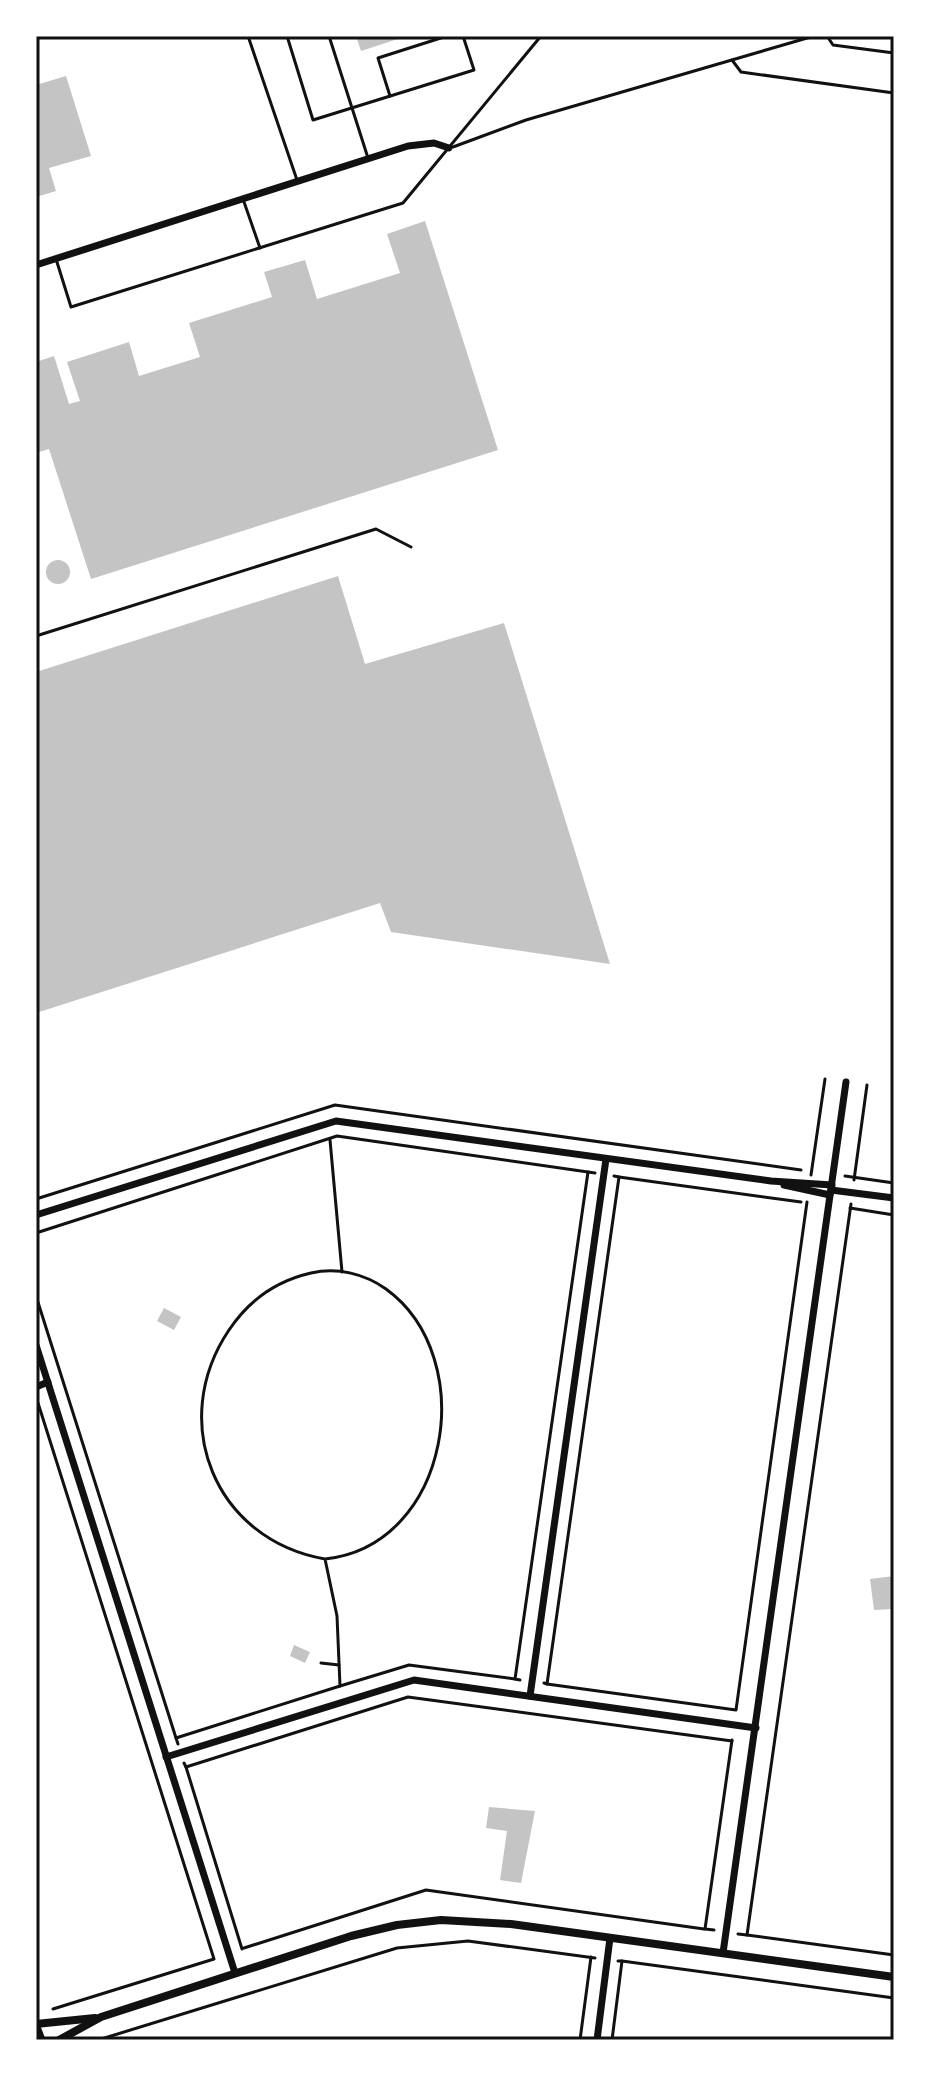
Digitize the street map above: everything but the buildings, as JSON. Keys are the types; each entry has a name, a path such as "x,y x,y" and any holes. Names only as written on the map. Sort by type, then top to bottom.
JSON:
{"main road":[{"path":"36,2026 41,2040"}],"street":[{"path":"36,265 368,158 419,144 449,148"},
{"path":"723,1953 846,1082"},
{"path":"36,1215 336,1121 894,1198"},
{"path":"530,1696 606,1159"},
{"path":"36,1345 235,1973"},
{"path":"36,1387 48,1382"},
{"path":"166,1757 414,1680 756,1728"},
{"path":"36,2026 101,2017 371,1931 441,1920 495,1922 894,1977"},
{"path":"597,2040 610,1938"},
{"path":"59,2040 101,2017"}],"lane":[{"path":"248,36 297,181"},
{"path":"287,36 313,120 474,70 463,36"},
{"path":"329,36 368,158"},
{"path":"390,96 378,58 447,36"},
{"path":"56,259 71,307 403,203 541,36"},
{"path":"449,148 526,120 814,36"},
{"path":"827,36 833,45 894,53"},
{"path":"732,60 741,72 894,93"},
{"path":"243,199 260,248"},
{"path":"36,636 376,529 411,547"}],"path":[{"path":"547,1684 736,1710 825,1079"},
{"path":"36,1233 337,1136 588,1172"},
{"path":"330,1139 342,1272"},
{"path":"619,1177 807,1203"},
{"path":"854,1178 894,1183"},
{"path":"850,1208 894,1215"},
{"path":"318,1272 342,1272 370,1279 410,1311 435,1358 443,1410 431,1470 416,1501 401,1519 370,1544 325,1559 276,1543 258,1533 233,1509 210,1465 204,1398 217,1351 248,1306 282,1283 318,1272"},
{"path":"36,1296 244,1948 229,1954"},
{"path":"36,1398 214,1959 48,2011"},
{"path":"176,1738 340,1686 337,1616 325,1559"},
{"path":"321,1663 339,1665"},
{"path":"186,1767 408,1697 732,1741"},
{"path":"747,1935 894,1955"},
{"path":"98,2040 358,1958 430,1942 468,1941 591,1957 580,2040"},
{"path":"622,1961 894,1998"}]}
